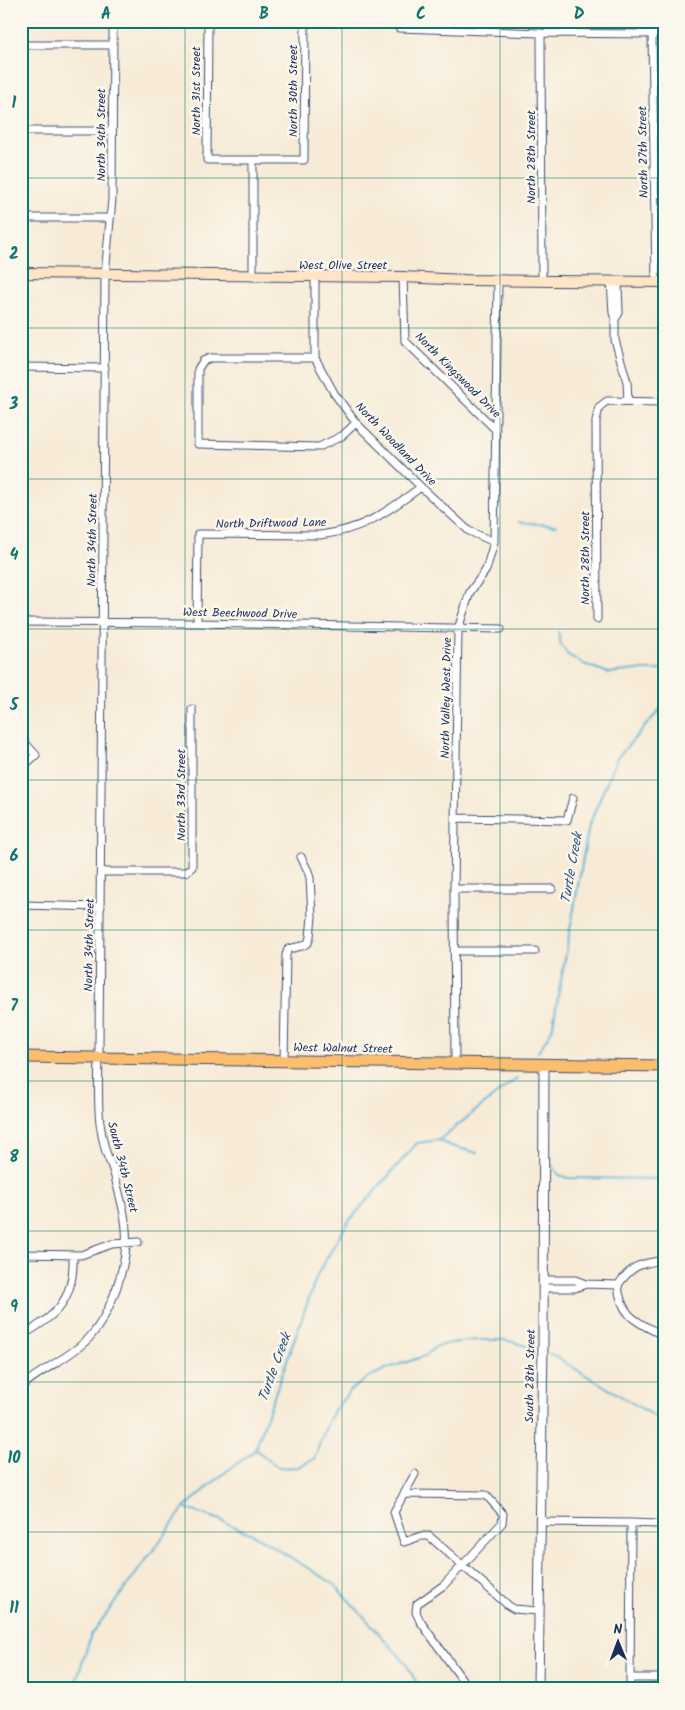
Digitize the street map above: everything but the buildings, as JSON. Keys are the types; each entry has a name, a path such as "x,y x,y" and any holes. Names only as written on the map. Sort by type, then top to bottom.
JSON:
{"main road":[{"name":"West Olive Street","path":"21,273 660,282"},
{"name":"West Walnut Street","path":"21,1057 664,1066"}],"street":[{"name":"North 34th Street","path":"99,1059 105,275 112,199 113,21"},
{"name":"North 31st Street","path":"208,21 207,160 253,161"},
{"name":"North 30th Street","path":"253,161 304,160 305,21"},
{"path":"399,24 541,33 652,34 664,31"},
{"name":"North 28th Street","path":"541,33 542,281"},
{"name":"North 27th Street","path":"652,34 660,282"},
{"path":"21,45 112,46"},
{"path":"21,131 112,131"},
{"path":"253,161 254,276"},
{"path":"21,218 110,218"},
{"name":"North Woodland Drive","path":"315,277 315,358 334,392 356,423 421,487 469,531 494,542"},
{"name":"North Kingswood Drive","path":"403,277 405,341 495,429"},
{"name":"North Valley West Drive","path":"455,1064 454,889 458,629 470,592 486,570 494,542 498,280"},
{"path":"615,282 612,313 615,319 615,340 627,382 628,401 664,402"},
{"path":"315,358 210,358 203,361 198,369 198,444 319,447 342,436 356,423"},
{"path":"21,367 104,368"},
{"name":"North 28th Street","path":"597,619 596,421 599,407 607,402 628,401"},
{"name":"North Driftwood Lane","path":"197,623 198,534 320,535 338,532 359,526 388,511 421,487"},
{"name":"West Beechwood Drive","path":"21,622 197,623 501,629"},
{"name":"North 33rd Street","path":"101,872 186,872 192,867 192,709"},
{"path":"21,739 36,755 21,768"},
{"path":"455,818 567,820 573,798"},
{"path":"284,1061 286,955 288,949 308,943 311,928 310,878 301,856"},
{"path":"454,889 552,889"},
{"path":"21,905 101,907"},
{"path":"454,951 535,950"},
{"name":"South 34th Street","path":"21,1387 32,1377 74,1351 88,1339 99,1325 119,1283 126,1242 126,1229 115,1175 105,1149 100,1121 99,1059"},
{"name":"South 28th Street","path":"538,1689 544,1284 544,1064"},
{"path":"21,1254 73,1255 90,1253 112,1244 138,1242"},
{"path":"21,1336 42,1324 63,1304 71,1286 74,1272 73,1255"},
{"path":"664,1260 638,1264 626,1274 618,1285 619,1297 626,1313 633,1320 664,1336"},
{"path":"544,1284 575,1288 586,1284 618,1285"},
{"path":"415,1474 394,1512 404,1542 420,1536 429,1536 514,1609 538,1611"},
{"path":"404,1494 486,1495 501,1511 503,1516 502,1523 464,1565 444,1585 417,1604 416,1612 469,1689"},
{"path":"540,1522 631,1523 664,1526"},
{"path":"630,1689 631,1523"},
{"path":"630,1678 664,1678"}],"waterway":[{"path":"519,522 556,526"},
{"path":"558,632 561,645 568,655 586,665 609,673 636,670 664,670"},
{"name":"Turtle Creek","path":"538,1052 552,1030 589,825 617,758 664,705"},
{"name":"Turtle Creek","path":"74,1689 91,1635 184,1508 222,1475 255,1450 318,1273 348,1222 417,1143 439,1140 517,1078"},
{"path":"439,1140 451,1146 477,1153"},
{"path":"551,1164 559,1175 568,1178 664,1179"},
{"path":"256,1450 279,1468 298,1467 314,1459 327,1424 335,1409 351,1390 369,1377 388,1368 425,1356 435,1347 477,1340 505,1340 537,1349"},
{"path":"549,1353 664,1422"},
{"path":"184,1508 215,1518 254,1535 334,1584 405,1662 420,1689"}]}
